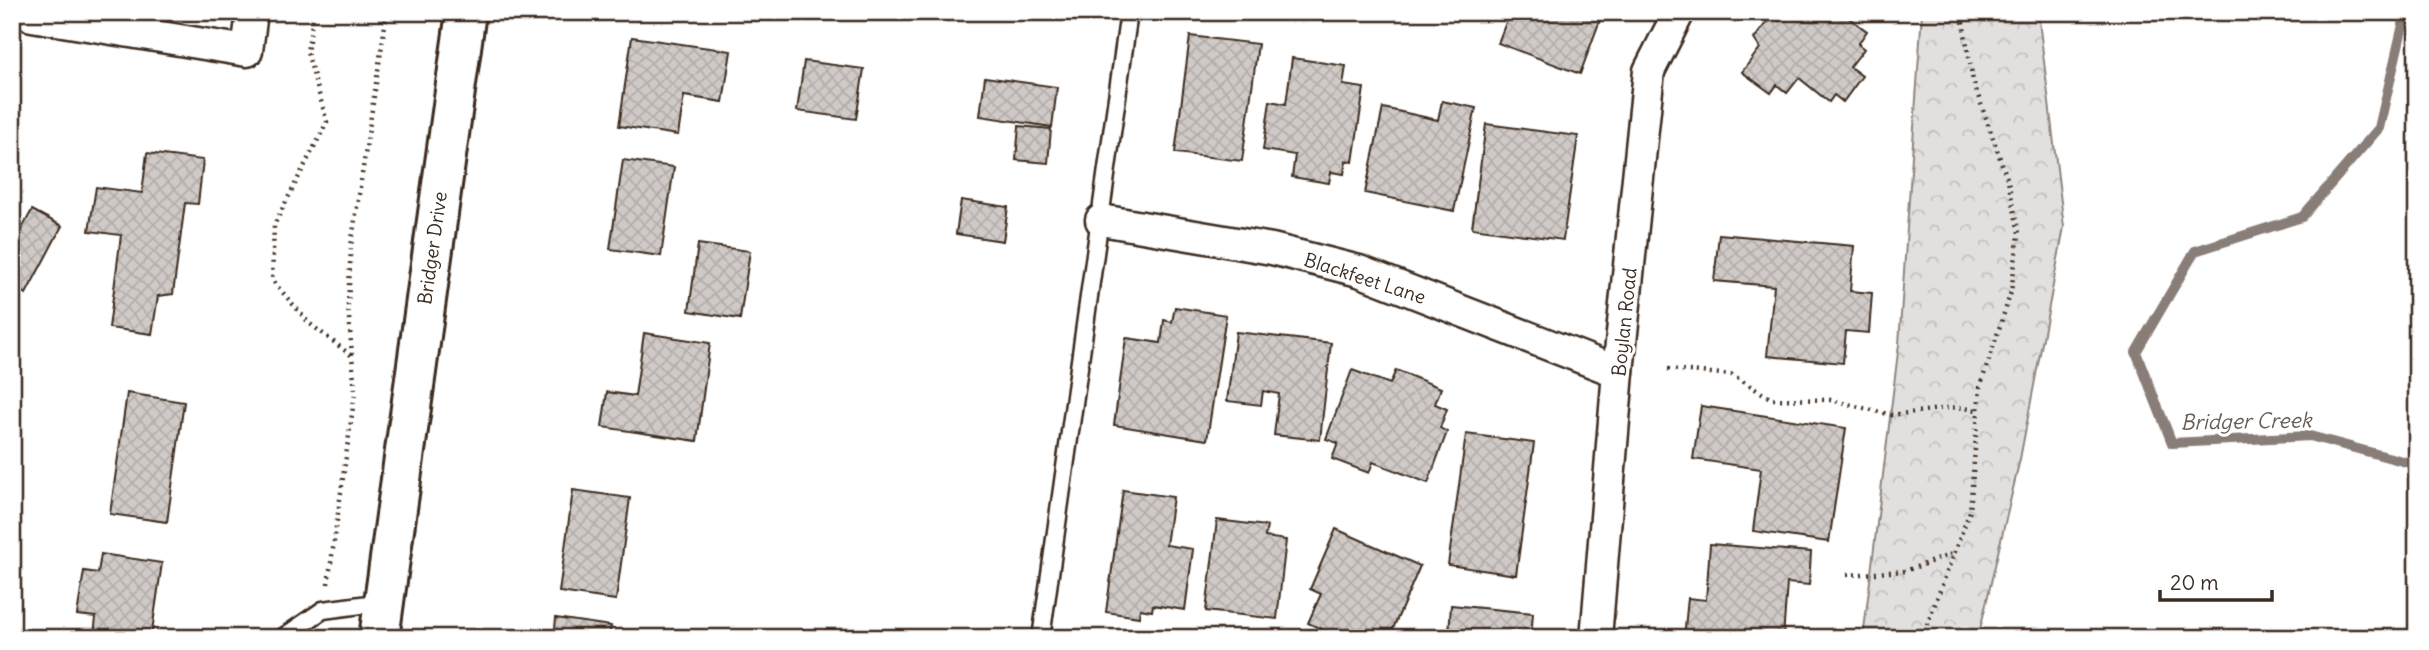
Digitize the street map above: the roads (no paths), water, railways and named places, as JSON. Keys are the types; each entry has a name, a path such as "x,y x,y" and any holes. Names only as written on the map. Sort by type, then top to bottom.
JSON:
{"main road":[{"name":"Bridger Drive","path":"382,620 466,12"}],"street":[{"path":"27,12 32,16 247,51 252,12"},
{"name":"Boylan Road","path":"1596,638 1619,372 1650,71 1679,12"},
{"name":"Blackfeet Lane","path":"1101,220 1272,248 1359,271 1619,372"}],"lane":[{"path":"1041,638 1129,12"},
{"path":"282,638 323,610 382,620"}],"waterway":[{"name":"Bridger Creek","path":"2406,12 2379,128 2302,217 2195,251 2136,352 2172,443 2310,436 2417,465"}]}
